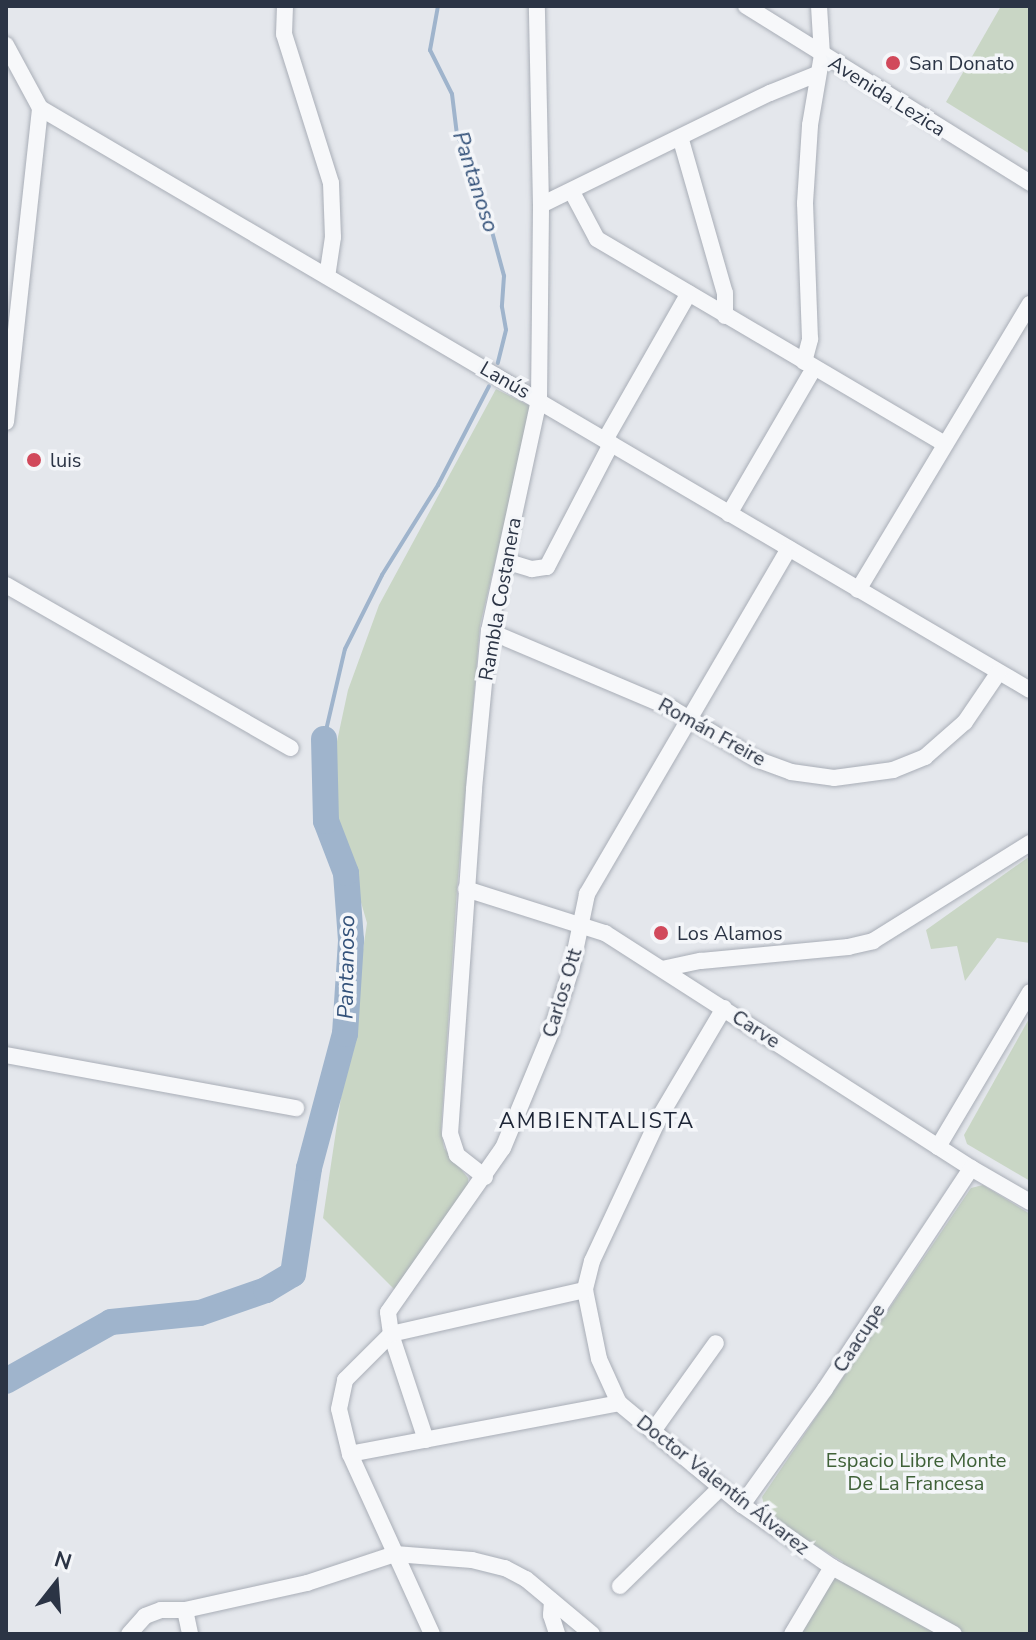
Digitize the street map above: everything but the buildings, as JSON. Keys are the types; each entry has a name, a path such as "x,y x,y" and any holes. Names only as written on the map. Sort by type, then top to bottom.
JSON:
{"street":[{"path":"285,6 284,34 331,183 333,237 327,277"},
{"name":"Rambla Costanera","path":"485,1177 457,1155 450,1134 466,889 489,631 539,400 541,205 537,6"},
{"name":"Avenida Lezica","path":"746,6 1030,183"},
{"path":"729,514 809,365 805,203 817,74 822,55 819,6"},
{"path":"6,45 40,108 6,422"},
{"path":"541,205 681,140 770,93 817,74"},
{"name":"Lanús","path":"40,108 1030,690"},
{"path":"681,140 725,293 725,316"},
{"path":"572,192 597,239 945,444"},
{"path":"505,561 532,569 547,567 608,442 689,293"},
{"path":"858,590 1030,304"},
{"name":"Carlos Ott","path":"426,1440 386,1320 395,1298 503,1148 551,1032 593,882 789,549"},
{"path":"6,585 291,748"},
{"name":"Román Freire","path":"489,631 673,709 756,759 791,772 834,778 893,770 925,757 945,742 983,700 999,672"},
{"path":"662,969 701,961 848,947 873,941 892,932 1030,843"},
{"name":"Carve","path":"466,889 605,933 971,1168 1030,1202"},
{"path":"938,1147 1030,992"},
{"path":"350,1454 619,1403 592,1334 585,1290 597,1251 652,1131 693,1055 724,1008"},
{"path":"6,1055 145,1083 296,1108"},
{"name":"Caacupe","path":"742,1505 825,1389 971,1168"},
{"path":"432,1634 350,1454 339,1409 341,1390 365,1356 391,1334 585,1290"},
{"path":"653,1431 716,1343"},
{"name":"Doctor Valentín Álvarez","path":"619,1403 742,1505 832,1567 954,1634"},
{"path":"620,1586 720,1488"},
{"path":"129,1634 145,1616 161,1610 185,1610 307,1583 395,1554 488,1562 526,1579 592,1634"},
{"path":"792,1634 832,1567"},
{"path":"552,1601 551,1615 557,1634"},
{"path":"185,1610 190,1634"}],"green space":[{"path":"1001,6 1030,6 1030,154 946,102"},
{"path":"496,389 532,407 480,625 457,889 441,1130 444,1148 468,1178 468,1186 395,1290 323,1218 367,923 336,816 333,760 348,690 379,605"},
{"path":"1030,856 1030,943 997,938 965,981 957,946 931,949 926,930"},
{"path":"1030,1017 1030,1181 967,1144 964,1135"},
{"name":"Espacio Libre Monte De La Francesa","path":"983,1185 1030,1214 1030,1634 799,1634 843,1562 767,1516 762,1497 971,1188"}],"waterway":[{"name":"Pantanoso","path":"438,6 430,50 452,94 457,135 475,169 504,276 502,307 506,330 498,363"},
{"name":"Pantanoso","path":"324,739 345,649 382,575 438,485 489,386"},
{"name":"Pantanoso","path":"6,1381 111,1322 200,1313 266,1290 293,1274 309,1168 345,1034 351,940 346,873 326,821 324,739"}],"place":[{"name":"San Donato","path":"893,63"},
{"name":"luis","path":"34,460"},
{"name":"Los Alamos","path":"661,933"}],"district":[{"name":"AMBIENTALISTA","path":"597,1122"}]}
